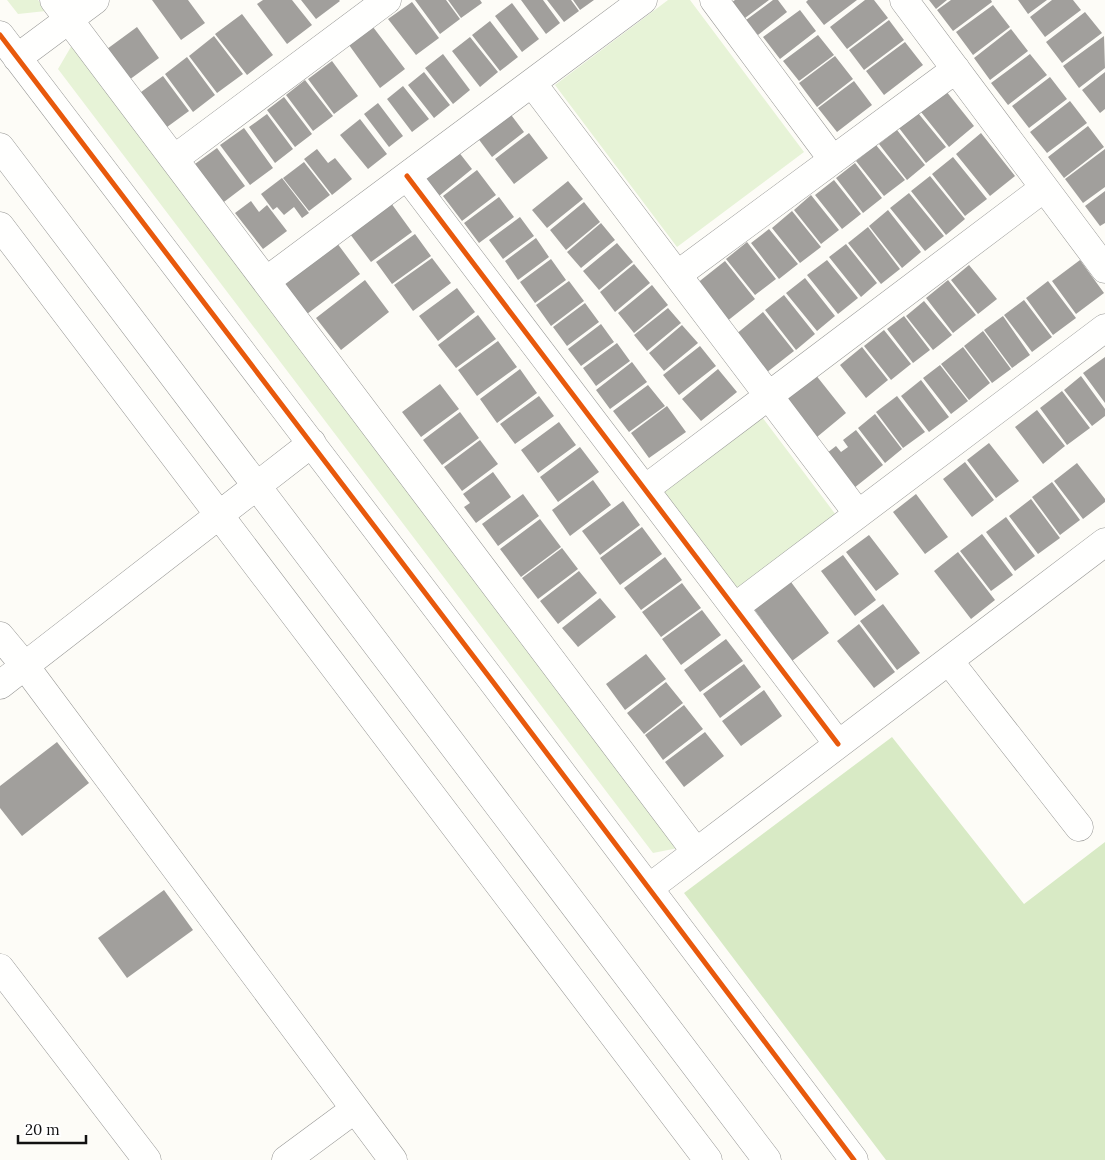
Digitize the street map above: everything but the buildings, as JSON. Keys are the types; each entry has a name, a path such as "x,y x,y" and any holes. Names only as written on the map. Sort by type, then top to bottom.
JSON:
{"street":[{"path":"18,58 62,10 95,0"},
{"path":"174,160 387,0"},
{"path":"266,281 643,0"},
{"path":"714,0 833,160"},
{"path":"904,0 1105,269"},
{"path":"62,10 696,852"},
{"path":"0,35 854,1160"},
{"path":"677,275 956,69"},
{"path":"532,83 858,514"},
{"path":"0,147 767,1160"},
{"path":"408,176 838,744"},
{"path":"645,489 1044,188"},
{"path":"0,226 708,1160"},
{"path":"735,607 1105,328"},
{"path":"0,685 312,444"},
{"path":"649,888 1105,542"},
{"path":"0,636 26,666 354,1109 394,1160"},
{"path":"949,661 1079,826"},
{"path":"0,968 147,1160"},
{"path":"286,1160 354,1109"}],"green space":[{"path":"7,0 38,0 46,11 18,14"},
{"path":"668,0 690,0 804,152 677,247 555,85"},
{"path":"72,45 678,848 653,853 58,69"},
{"path":"762,417 836,515 737,591 663,492"},
{"path":"892,737 1024,904 1105,842 1105,1160 886,1160 684,893"}],"cycle path":[{"path":"0,35 854,1160"},
{"path":"407,176 838,744"}]}
